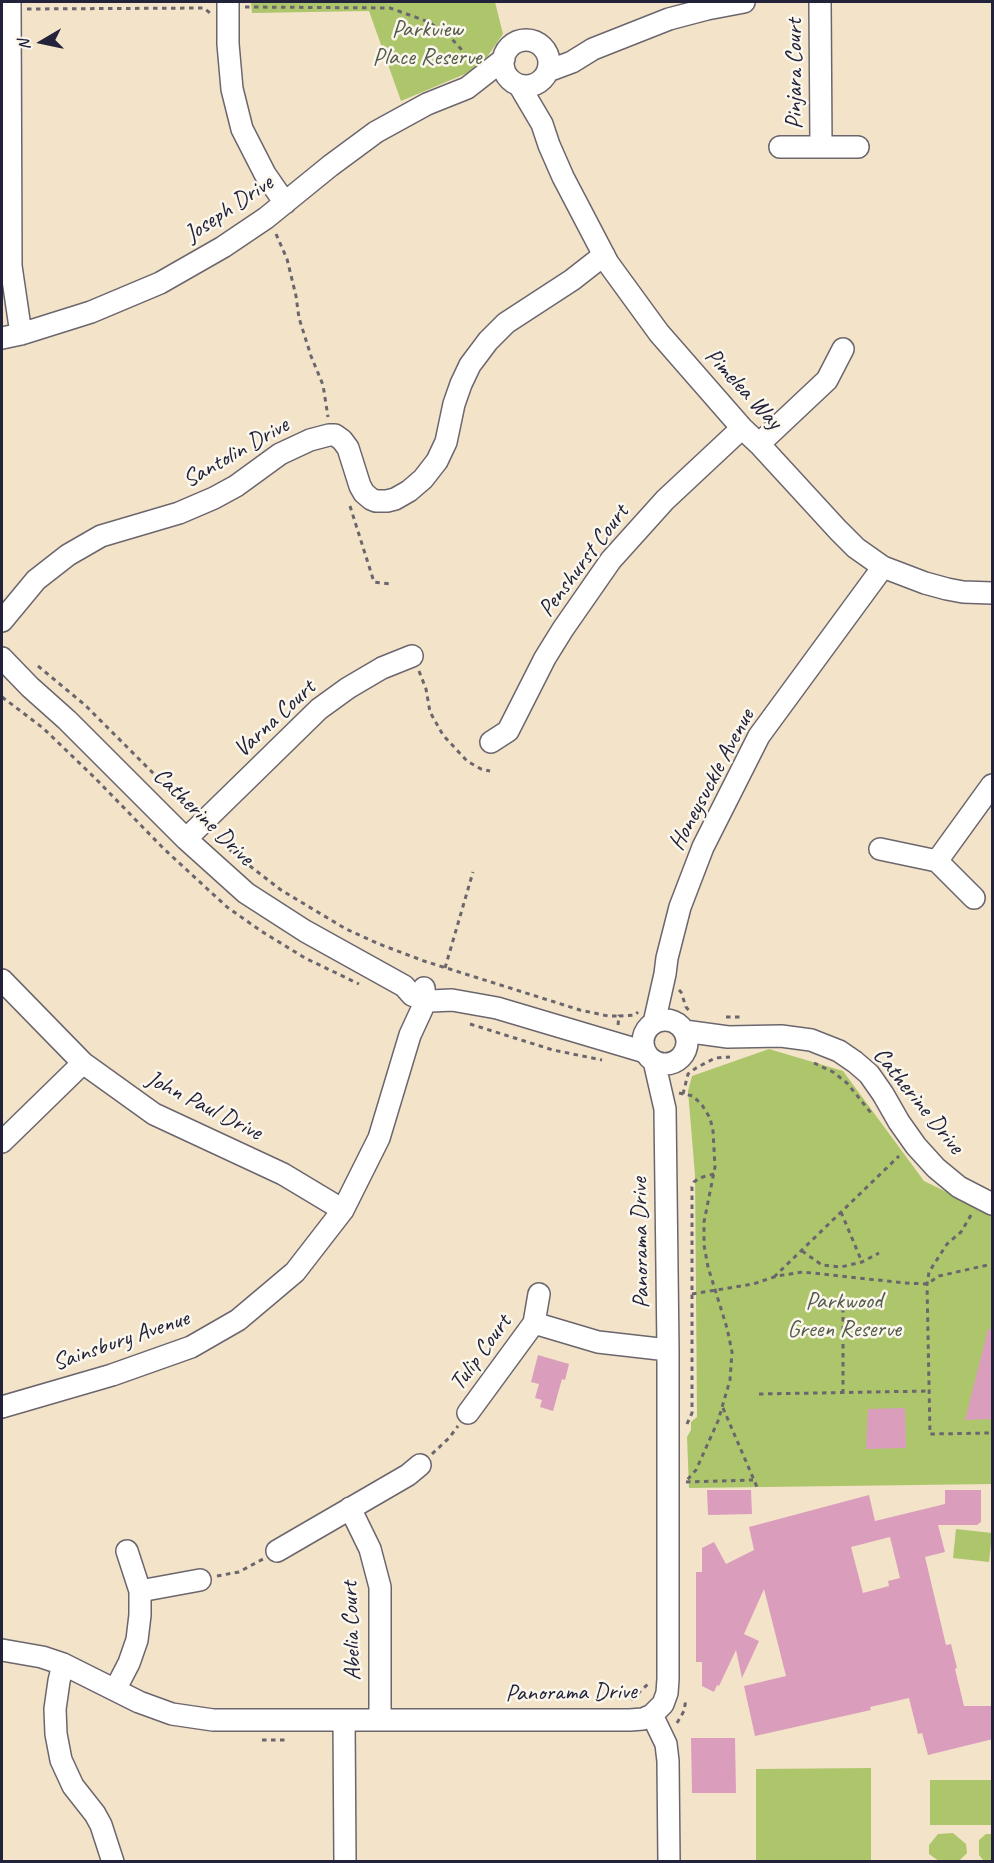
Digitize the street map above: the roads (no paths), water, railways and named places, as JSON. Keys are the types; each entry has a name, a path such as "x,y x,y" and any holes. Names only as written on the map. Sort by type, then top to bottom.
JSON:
{"street":[{"path":"545,50 564,52 593,49 669,20 707,9 744,2"},
{"name":"Pinjara Court","path":"820,2 821,146"},
{"path":"10,5 11,336"},
{"path":"223,8 232,89 242,129 265,174 285,203"},
{"path":"533,41 545,50 548,57 530,80 505,72 504,58 512,45 518,42 533,41"},
{"name":"Joseph Drive","path":"474,82 530,80 572,62 593,49"},
{"name":"Joseph Drive","path":"11,336 91,312 160,283 223,247 285,203 375,132 474,82 504,58"},
{"name":"Pimelea Way","path":"530,80 542,124 563,177 606,259 659,333 742,428 856,548 883,567 925,584 947,589 993,593"},
{"name":"Pinjara Court","path":"780,147 858,147"},
{"name":"Santolin Drive","path":"2,635 7,614 36,580 68,555 101,536 179,513 214,498 236,486 280,454 310,440 335,435 342,440 348,448 360,486 371,499 387,501 396,499 409,491 423,479 437,461 446,442 461,384 470,365 488,341 506,323 606,259"},
{"path":"759,444 827,380 843,349"},
{"name":"Penshurst Court","path":"491,742 508,731 557,639 611,560 665,500 742,428"},
{"name":"Honeysuckle Avenue","path":"666,1020 667,958 680,907 703,847 759,736 883,567"},
{"name":"Varna Court","path":"186,839 319,709 382,668 412,656"},
{"name":"Catherine Drive","path":"2,658 186,839 246,893 305,932 404,986 412,994 497,1008 664,1057 721,1049 781,1036 811,1040 839,1051 869,1074 916,1146 936,1168 959,1187 993,1204"},
{"name":"Catherine Drive","path":"2,673 30,687"},
{"path":"937,861 993,785"},
{"path":"880,849 937,861 974,898"},
{"name":"John Paul Drive","path":"2,981 83,1064 154,1114 283,1174 343,1210"},
{"name":"Sainsbury Avenue","path":"2,1407 112,1375 191,1347 238,1320 295,1272 343,1210 379,1138 423,995"},
{"path":"666,1020 687,1045 664,1057 643,1039 666,1020"},
{"name":"Catherine Drive","path":"595,1036 618,1025 666,1020 721,1049"},
{"name":"Panorama Drive","path":"2,1650 42,1657 70,1667 139,1702 172,1714 213,1720 643,1719 657,1724 668,1679 668,1350 672,1098 664,1057"},
{"path":"2,1143 83,1064"},
{"name":"Tulip Court","path":"468,1413 534,1323 539,1294"},
{"name":"Tulip Court","path":"534,1323 598,1342 668,1350"},
{"path":"277,1551 408,1475 420,1465"},
{"name":"Abelia Court","path":"350,1508 370,1549 380,1587 380,1720"},
{"path":"115,1690 129,1663 137,1640 140,1616 140,1591 128,1551"},
{"path":"140,1591 200,1580"},
{"path":"70,1667 56,1694 57,1745 68,1776 101,1825 113,1862"},
{"path":"344,1720 345,1862"},
{"path":"657,1724 666,1744 668,1761 669,1862"}],"park label":[{"name":"Parkview Place Reserve","path":"427,44"},
{"name":"Parkwood Green Reserve","path":"844,1316"}]}
